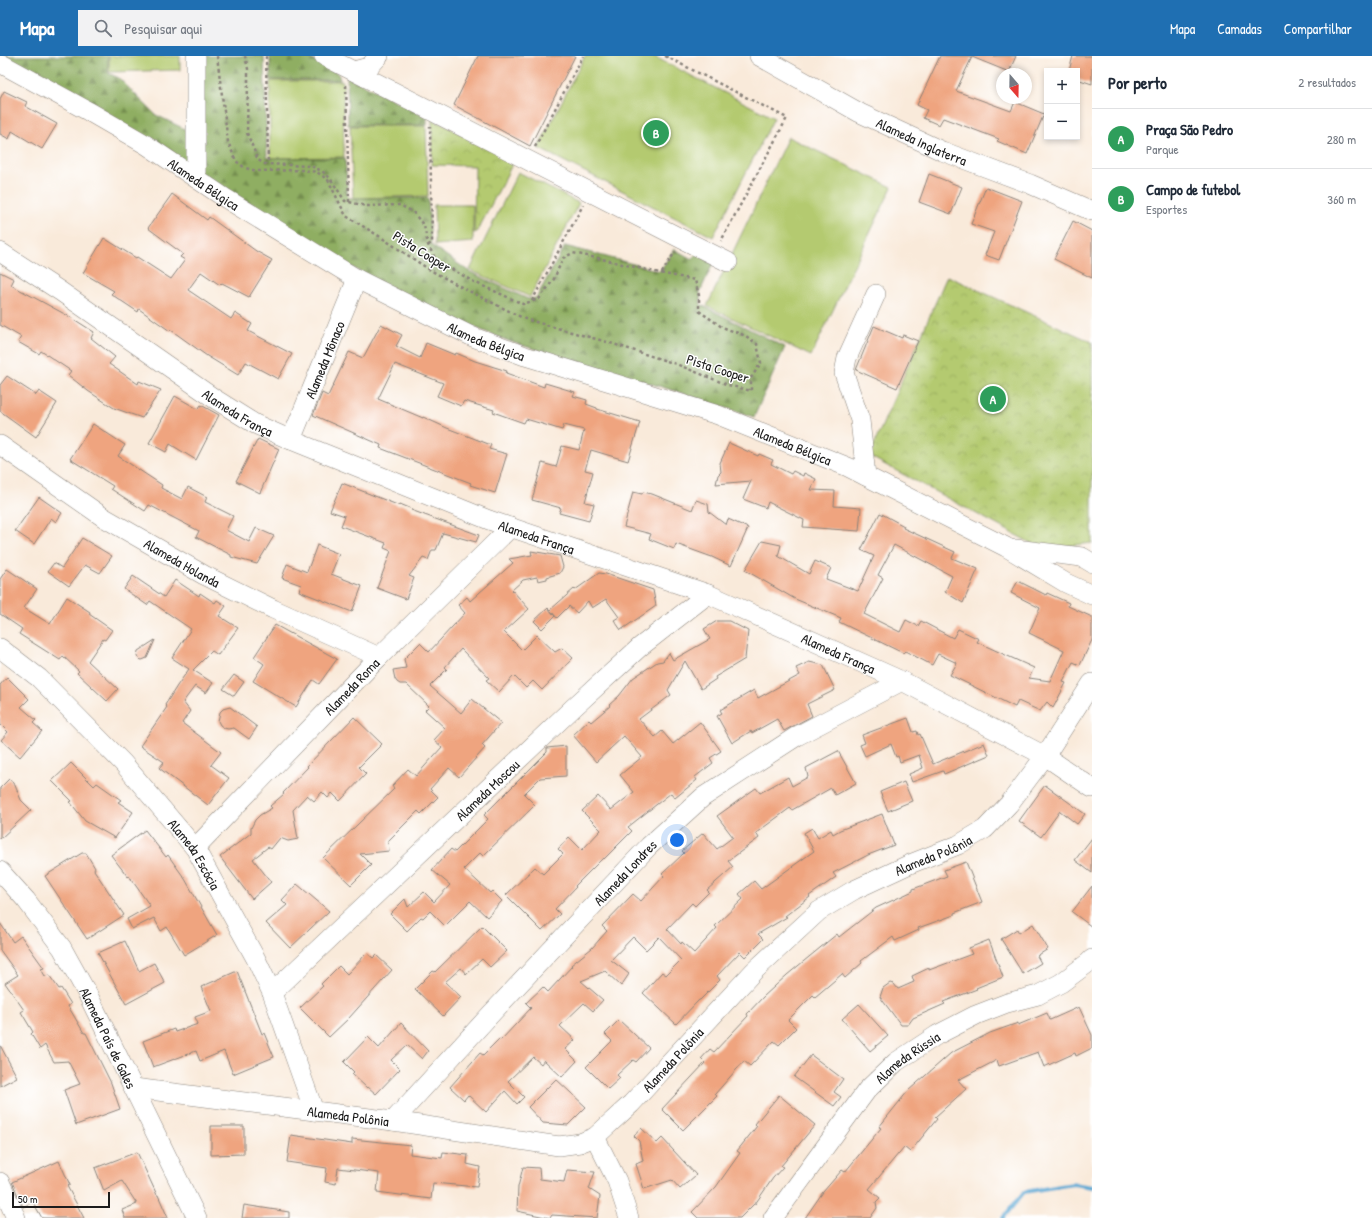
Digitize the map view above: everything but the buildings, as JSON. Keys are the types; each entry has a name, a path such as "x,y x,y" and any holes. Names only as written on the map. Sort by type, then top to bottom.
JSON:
{"street":[{"path":"196,56 196,178"},
{"path":"324,56 721,258"},
{"path":"350,69 369,67 379,56"},
{"name":"Alameda Inglaterra","path":"759,56 860,113 942,151 1030,184 1092,211"},
{"name":"Alameda Bélgica","path":"0,64 9,67 145,144 196,178 357,279 473,337 525,356 718,415 848,467 1006,547 1066,583 1090,591"},
{"name":"Alameda França","path":"0,252 60,291 215,399 255,424 489,520 708,594 902,681 1045,756 1092,788"},
{"name":"Alameda Mônaco","path":"291,440 357,279"},
{"path":"866,476 860,420 844,372 847,358 876,294"},
{"name":"Alameda Holanda","path":"0,445 103,517 197,571 273,609 379,657"},
{"name":"Alameda Roma","path":"195,848 379,657 511,527"},
{"path":"1006,547 1089,558"},
{"path":"1066,583 1076,562 1089,558"},
{"name":"Alameda Moscou","path":"272,993 573,708 640,648 708,594"},
{"name":"Alameda Escócia","path":"0,648 39,678 123,763 195,848 253,952 272,993 314,1111"},
{"name":"Alameda Londres","path":"394,1121 490,1015 649,846 703,797 796,736 902,681"},
{"name":"Alameda Polônia","path":"134,1088 394,1121 559,1146 580,1142 595,1137 631,1104 754,971 819,911 854,890 910,864 958,845 985,829 1009,804 1045,756 1092,683"},
{"name":"Alameda País de Gales","path":"0,871 26,900 62,948 88,995 197,1218"},
{"name":"Alameda Rússia","path":"773,1218 867,1090 896,1062 937,1035 976,1015 1007,1003 1038,995 1061,984 1092,959"},
{"path":"595,1137 617,1181 629,1218"},
{"path":"0,1182 16,1218"}],"path":[{"name":"Pista Cooper","path":"217,56 228,142 236,161 245,168 257,171 303,170 317,172 328,180 346,216 430,270 465,289 525,319 621,346 676,364 728,385 750,391 751,378 761,363 757,344 746,336 722,327 699,311 699,296 695,280 573,253 563,258 554,279 539,299 523,304 474,282 436,260 428,245 424,226 413,212 400,205 366,206 350,202"},
{"path":"245,56 248,74 247,133 258,160 268,164 311,166 322,171 330,178 345,201 350,202 350,69"},
{"path":"266,56 268,164"},
{"path":"528,160 583,56"},
{"path":"665,56 787,118 721,258"},
{"path":"428,245 432,243 429,110"},
{"path":"532,301 590,192"},
{"path":"662,273 682,239"}],"green space":[{"path":"0,56 108,56 108,73 119,78 156,115 193,133 194,169"},
{"path":"109,56 180,56 180,70 109,72"},
{"path":"198,56 264,56 267,158 345,158 348,198 428,198 431,245 470,272 528,299 536,298 565,246 660,271 674,249 692,259 696,254 713,263 700,292 701,305 785,347 754,417 672,390 511,342 466,324 393,292 200,175"},
{"path":"270,56 305,56 338,73 340,80 270,80"},
{"path":"585,56 653,56 774,118 713,237 538,148"},
{"path":"347,76 427,117 427,125 348,125"},
{"path":"270,81 343,81 344,157 270,158"},
{"path":"432,119 514,161 477,232 474,233 475,166 432,165"},
{"path":"350,126 426,126 428,196 353,198"},
{"path":"788,137 892,187 811,356 707,306"},
{"path":"518,172 579,203 530,297 470,270"},
{"path":"434,205 473,205 473,242 435,245"},
{"path":"947,276 1092,342 1092,543 1042,549 869,456"}],"waterway":[{"path":"1003,1218 1024,1192 1073,1184 1092,1187"}],"place":[{"name":"Campo de futebol","path":"656,133"},
{"name":"Praça São Pedro","path":"993,399"}]}
